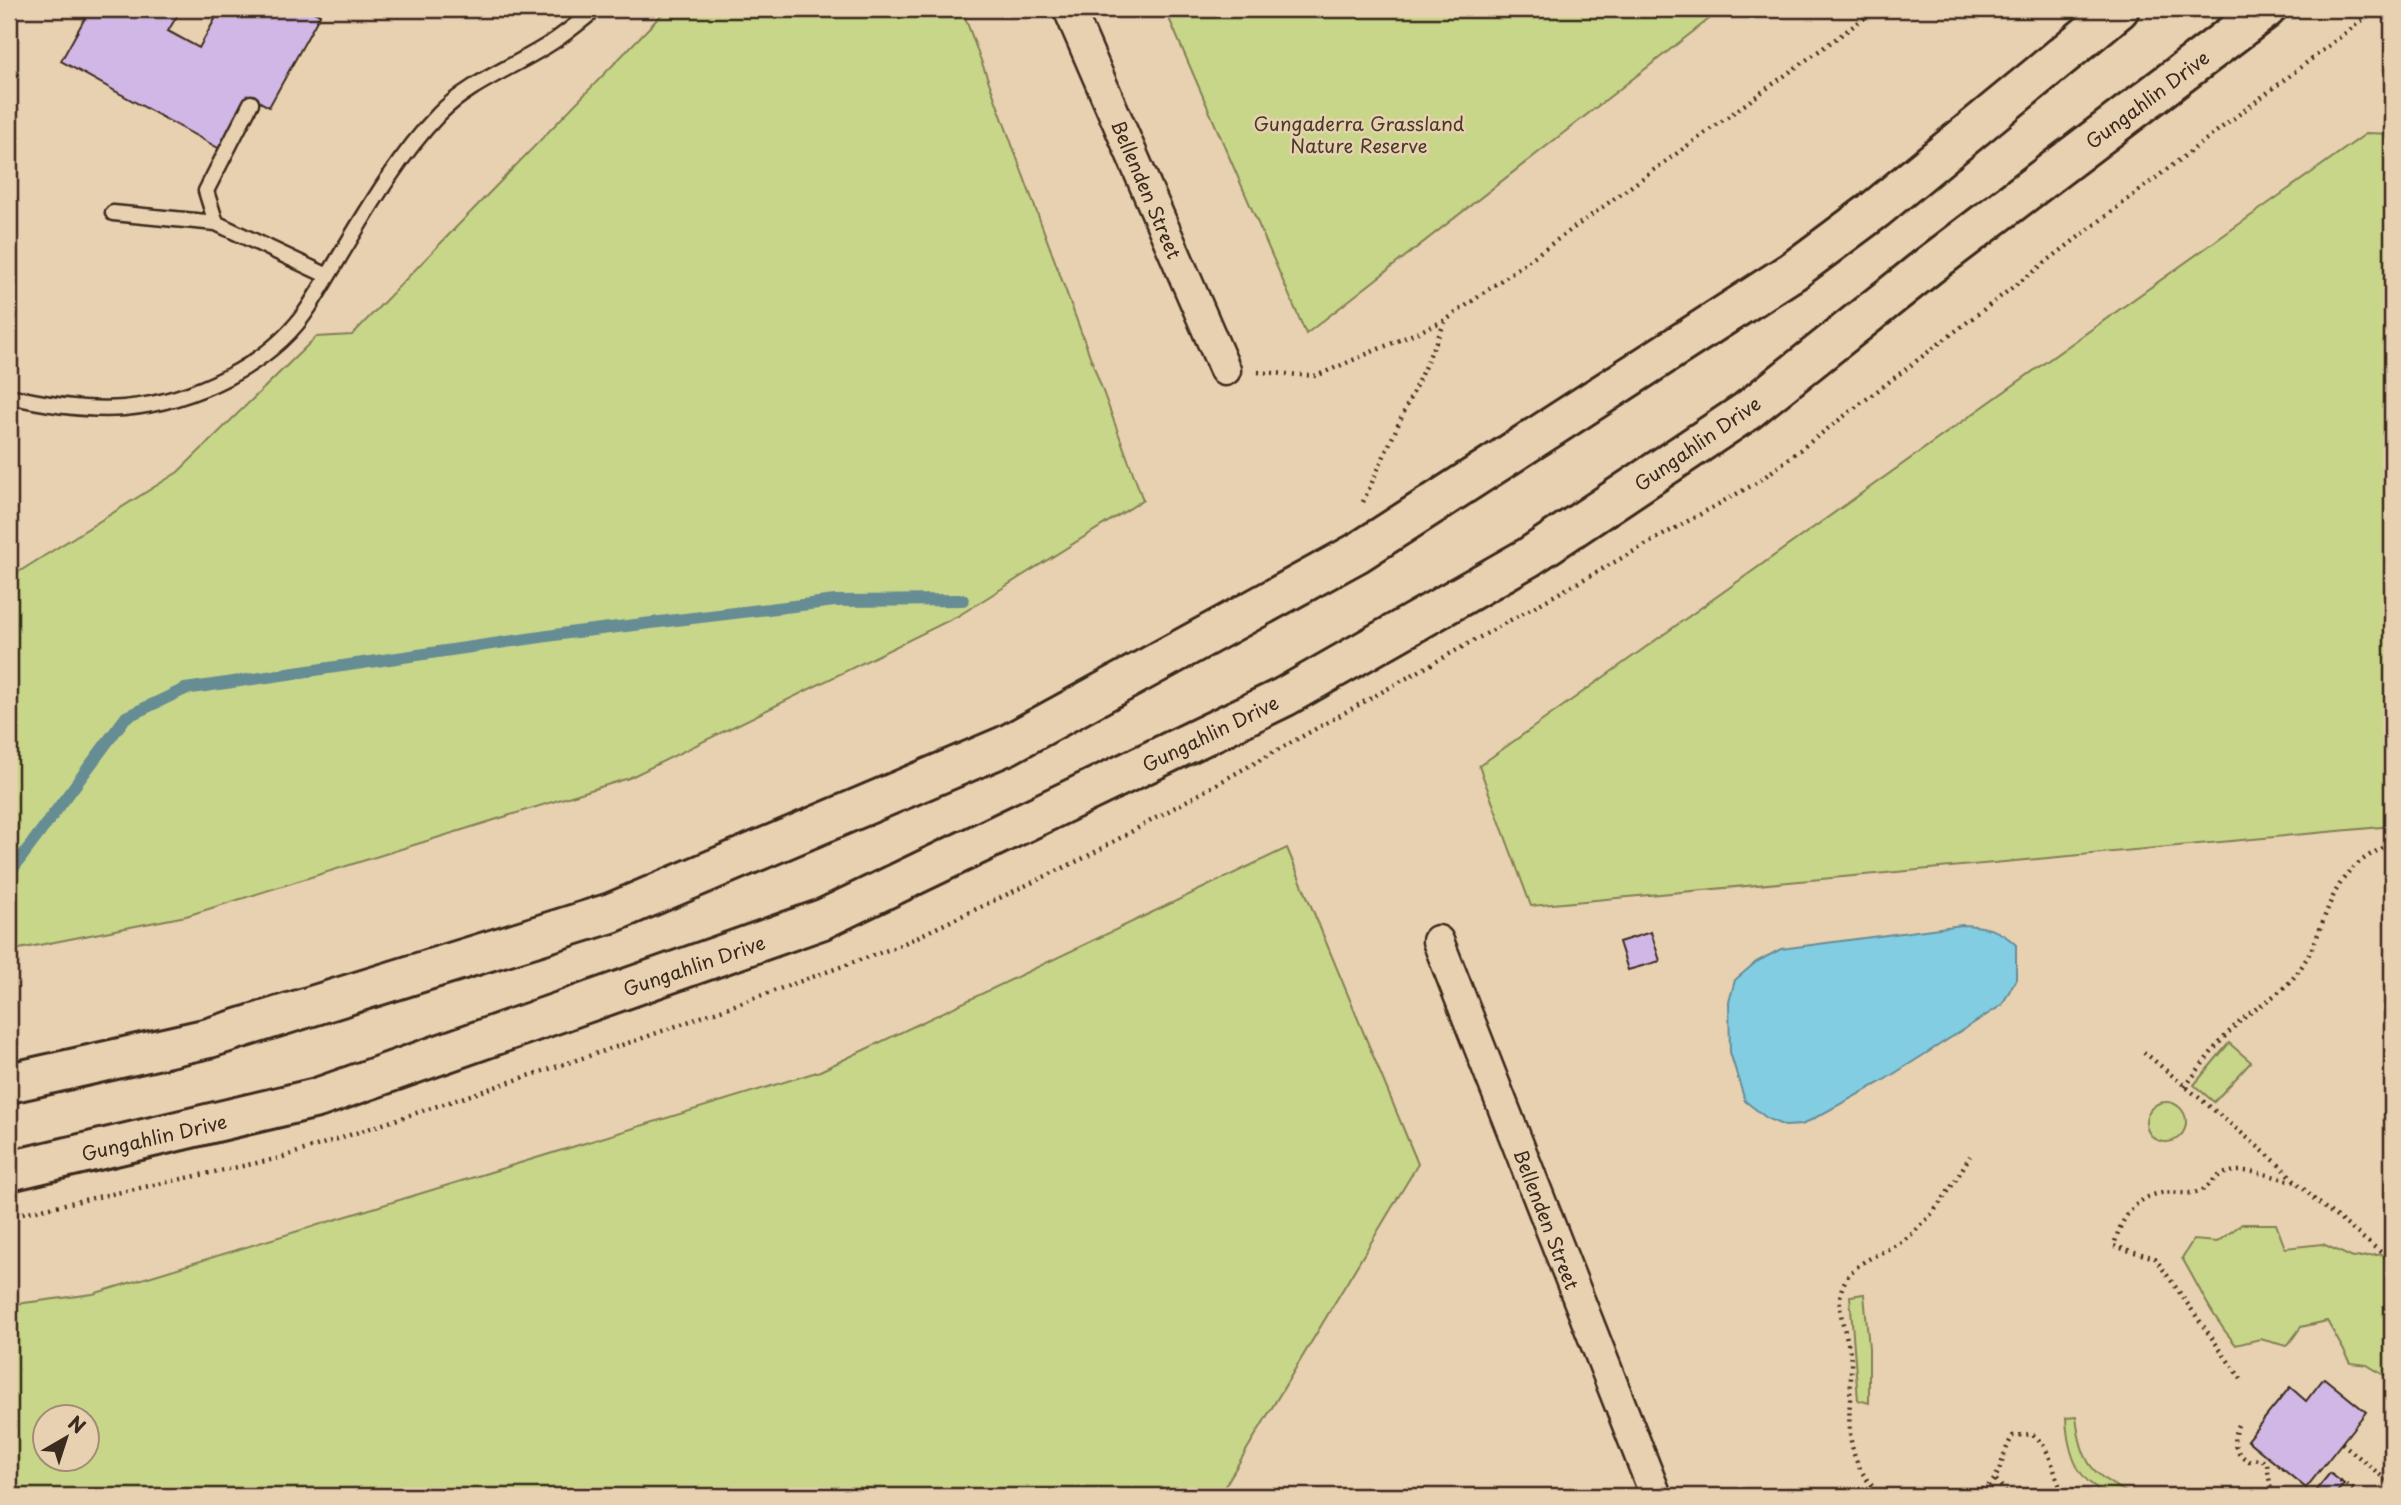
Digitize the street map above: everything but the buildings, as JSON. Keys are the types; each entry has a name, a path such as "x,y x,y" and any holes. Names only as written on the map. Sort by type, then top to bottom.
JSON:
{"main road":[{"path":"9,1083 209,1038 611,913 1007,745 1357,553 1793,271 1876,209 2119,9"},
{"name":"Gungahlin Drive","path":"9,1171 317,1098 823,919 1284,697 1529,557 1747,411 1927,267 2266,9"}],"street":[{"name":"Bellenden Street","path":"1069,9 1225,370"},
{"name":"Bellenden Street","path":"1438,941 1656,1496"}],"lane":[{"path":"9,396 39,403 123,408 171,399 222,380 278,344 308,309 326,275 411,146 440,113 474,87 554,41 596,9"},
{"path":"216,223 206,191 251,103"},
{"path":"113,213 216,223 326,275"}],"path":[{"path":"1225,370 1316,376 1446,320 1877,9"},
{"path":"1362,505 1446,320"},
{"path":"2185,1087 2236,1024 2293,979 2307,956 2324,914 2356,863 2392,844"},
{"path":"2144,1052 2392,1261"},
{"path":"1882,1496 1856,1462 1847,1434 1851,1360 1840,1296 1844,1282 1853,1270 1904,1240 1919,1227 1970,1156"},
{"path":"2241,1379 2155,1258 2114,1246 2119,1226 2143,1199 2159,1193 2195,1193 2210,1187 2220,1174 2242,1169 2297,1182"},
{"path":"2238,1425 2234,1435 2237,1451 2244,1460 2260,1459 2267,1464 2271,1491 2277,1496"},
{"path":"1982,1490 1996,1480 2004,1450 2013,1436 2032,1434 2040,1439 2053,1462 2059,1483 2068,1494"},
{"path":"2342,1443 2392,1485"},
{"path":"1996,1480 2008,1495 2021,1489 2032,1491 2036,1496"},
{"path":"2340,1481 2362,1496"},
{"path":"2062,1496 2075,1496"}],"green space":[{"path":"667,9 962,9 1143,500 958,616 629,778 186,916 9,951 9,578 178,472 316,337 352,335"},
{"name":"Gungaderra Grassland Nature Reserve","path":"1165,9 1722,9 1306,334"},
{"path":"2367,133 2392,134 2392,826 1531,906 1479,766"},
{"path":"1287,848 1418,1164 1219,1496 9,1496 9,1305 93,1294 820,1071"},
{"path":"2229,1043 2251,1062 2214,1102 2194,1085"},
{"path":"2166,1102 2174,1103 2180,1108 2185,1114 2185,1130 2180,1136 2174,1141 2166,1142 2158,1141 2152,1136 2147,1130 2146,1122 2147,1114 2152,1108 2158,1103"},
{"path":"2242,1224 2276,1224 2285,1248 2323,1244 2353,1258 2392,1253 2392,1380 2367,1365 2351,1363 2327,1321 2301,1327 2287,1346 2260,1339 2236,1345 2213,1313 2182,1258 2193,1240 2217,1242"},
{"path":"1864,1294 1869,1348 1869,1403 1858,1400 1850,1296"},
{"path":"2076,1417 2081,1445 2090,1465 2106,1481 2131,1494 2130,1496 2100,1490 2081,1473 2074,1461 2067,1433 2066,1418"}],"water":[{"path":"1962,925 1991,929 2016,945 2016,979 2002,1005 1881,1082 1802,1125 1785,1126 1768,1119 1745,1101 1730,1052 1729,1002 1735,980 1756,962 1781,949"}],"waterway":[{"path":"9,874 126,717 185,689 568,633 835,601 963,600"}]}
